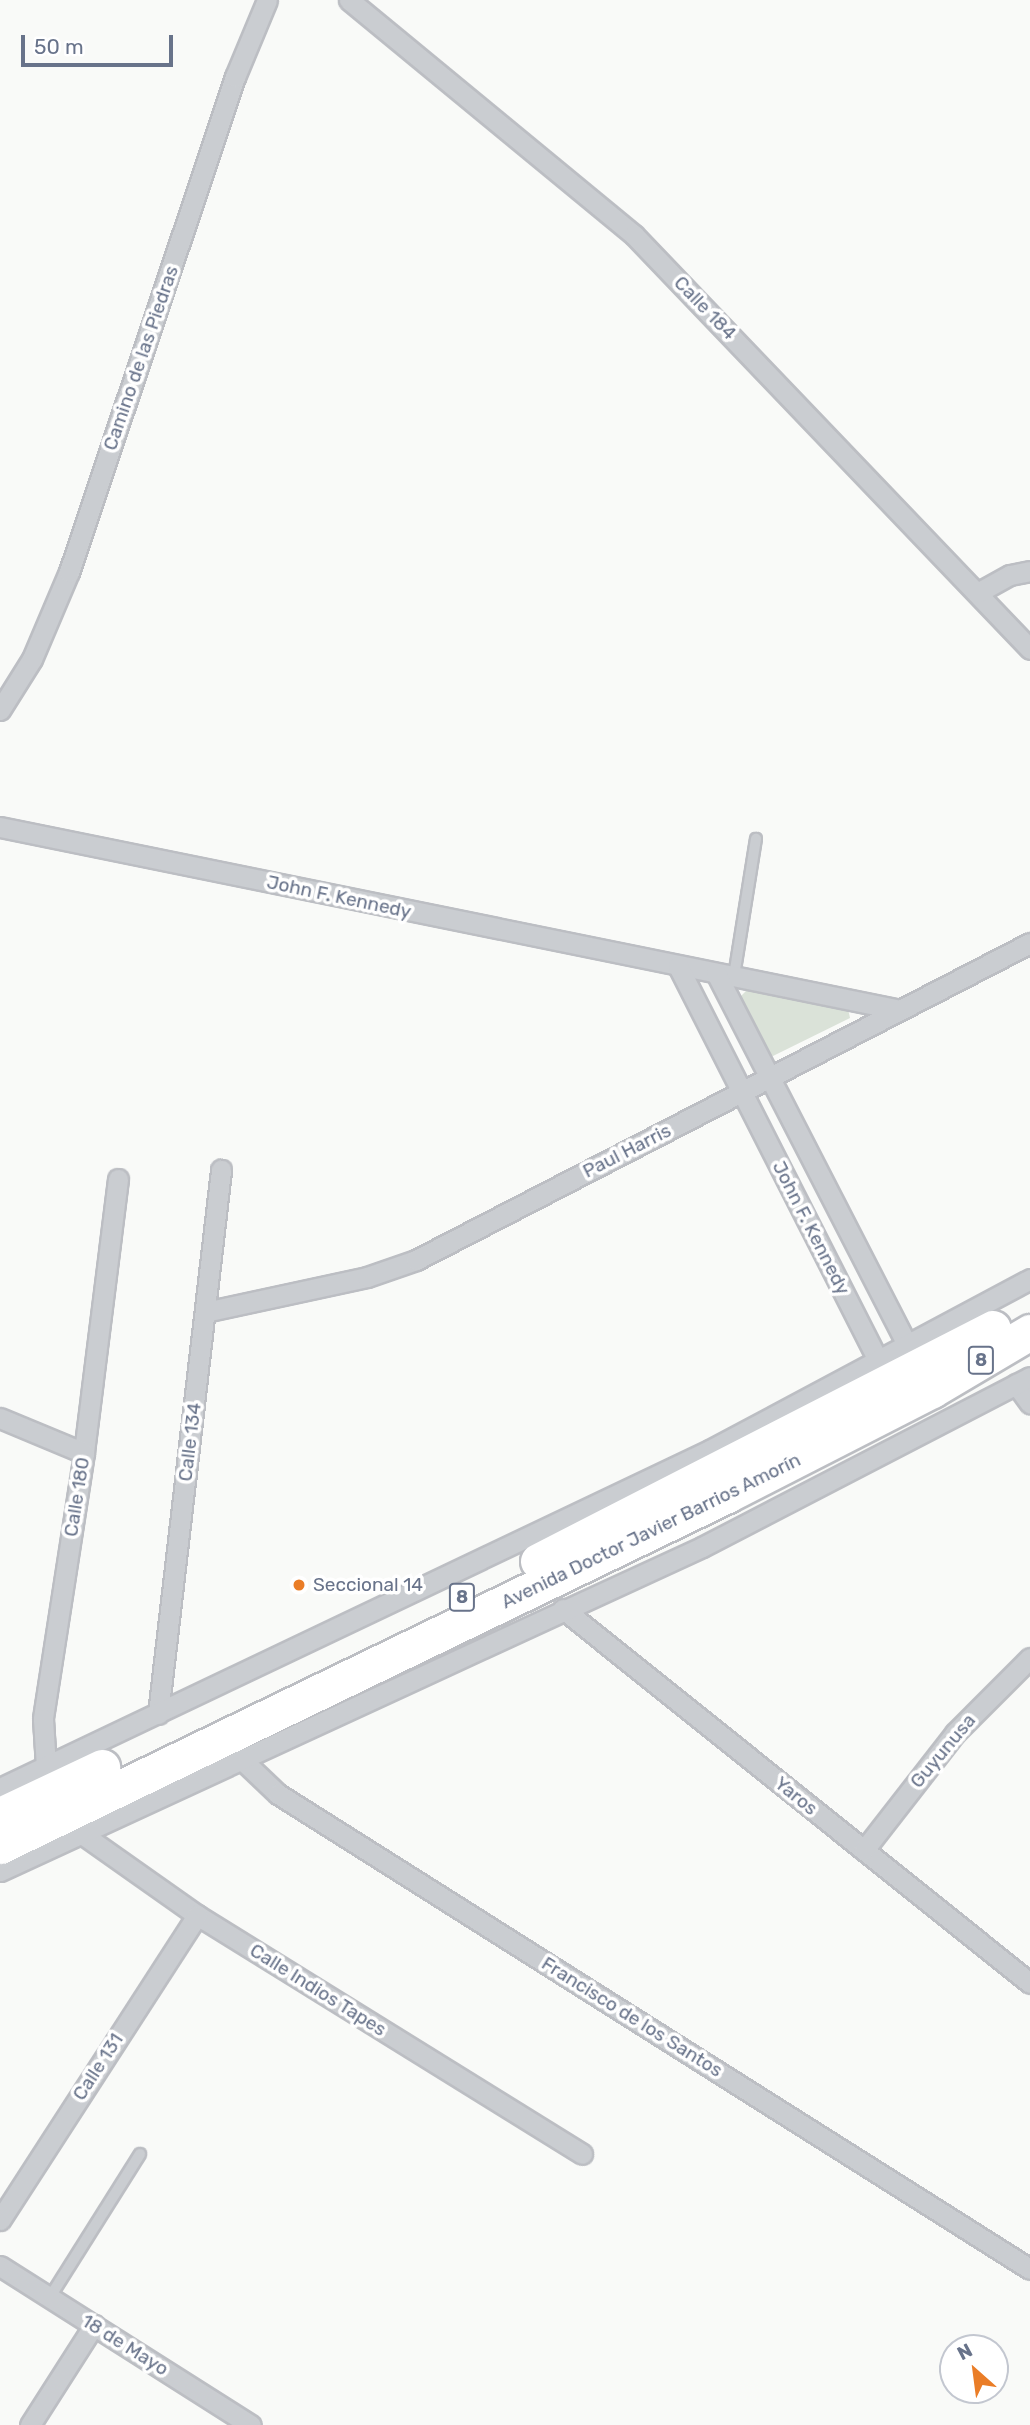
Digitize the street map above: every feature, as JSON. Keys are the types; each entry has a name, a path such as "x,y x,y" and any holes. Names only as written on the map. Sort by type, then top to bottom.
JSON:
{"highway":[{"name":"Avenida Doctor Javier Barrios Amorín","path":"0,1846 62,1800 526,1567 900,1369 1030,1308"},
{"name":"Avenida Doctor Javier Barrios Amorín","path":"900,1369 1030,1332"},
{"name":"Avenida Doctor Javier Barrios Amorín","path":"0,1815 62,1800"}],"street":[{"name":"Camino de las Piedras","path":"0,710 32,659 69,572 235,76 267,0"},
{"name":"Calle 184","path":"349,0 609,211 979,592 1030,649"},
{"path":"979,592 1010,575 1030,570"},
{"name":"John F. Kennedy","path":"0,827 900,1010"},
{"name":"Paul Harris","path":"205,1312 367,1277 416,1260 1030,943"},
{"name":"John F. Kennedy","path":"678,966 742,1092 900,1369"},
{"name":"John F. Kennedy","path":"725,975 900,1369"},
{"name":"Calle 134","path":"158,1714 221,1170"},
{"name":"Calle 180","path":"62,1800 43,1718 84,1453 118,1179"},
{"name":"Avenida Doctor Javier Barrios Amorín","path":"0,1871 62,1800 158,1714 710,1450 900,1369 1030,1279"},
{"path":"1023,1380 1030,1403"},
{"name":"Avenida Doctor Javier Barrios Amorín","path":"0,1788 62,1800 240,1758 702,1547 1023,1380"},
{"path":"0,1418 84,1453"},
{"name":"Yaros","path":"563,1609 1030,1983"},
{"name":"Guyunusa","path":"864,1850 955,1733 1030,1658"},
{"name":"Francisco de los Santos","path":"240,1758 278,1794 1030,2269"},
{"name":"Calle Indios Tapes","path":"62,1800 197,1915 582,2154"},
{"name":"Calle 131","path":"0,2220 197,1915"},
{"name":"18 de Mayo","path":"0,2266 251,2425"},
{"path":"30,2425 94,2325"}],"lane":[{"path":"725,975 755,839"},
{"path":"50,2297 140,2154"}],"shaded area":[{"path":"751,986 847,1004 850,1018 773,1056 764,1053 738,999"}],"place":[{"name":"Seccional 14","path":"299,1585"}]}
